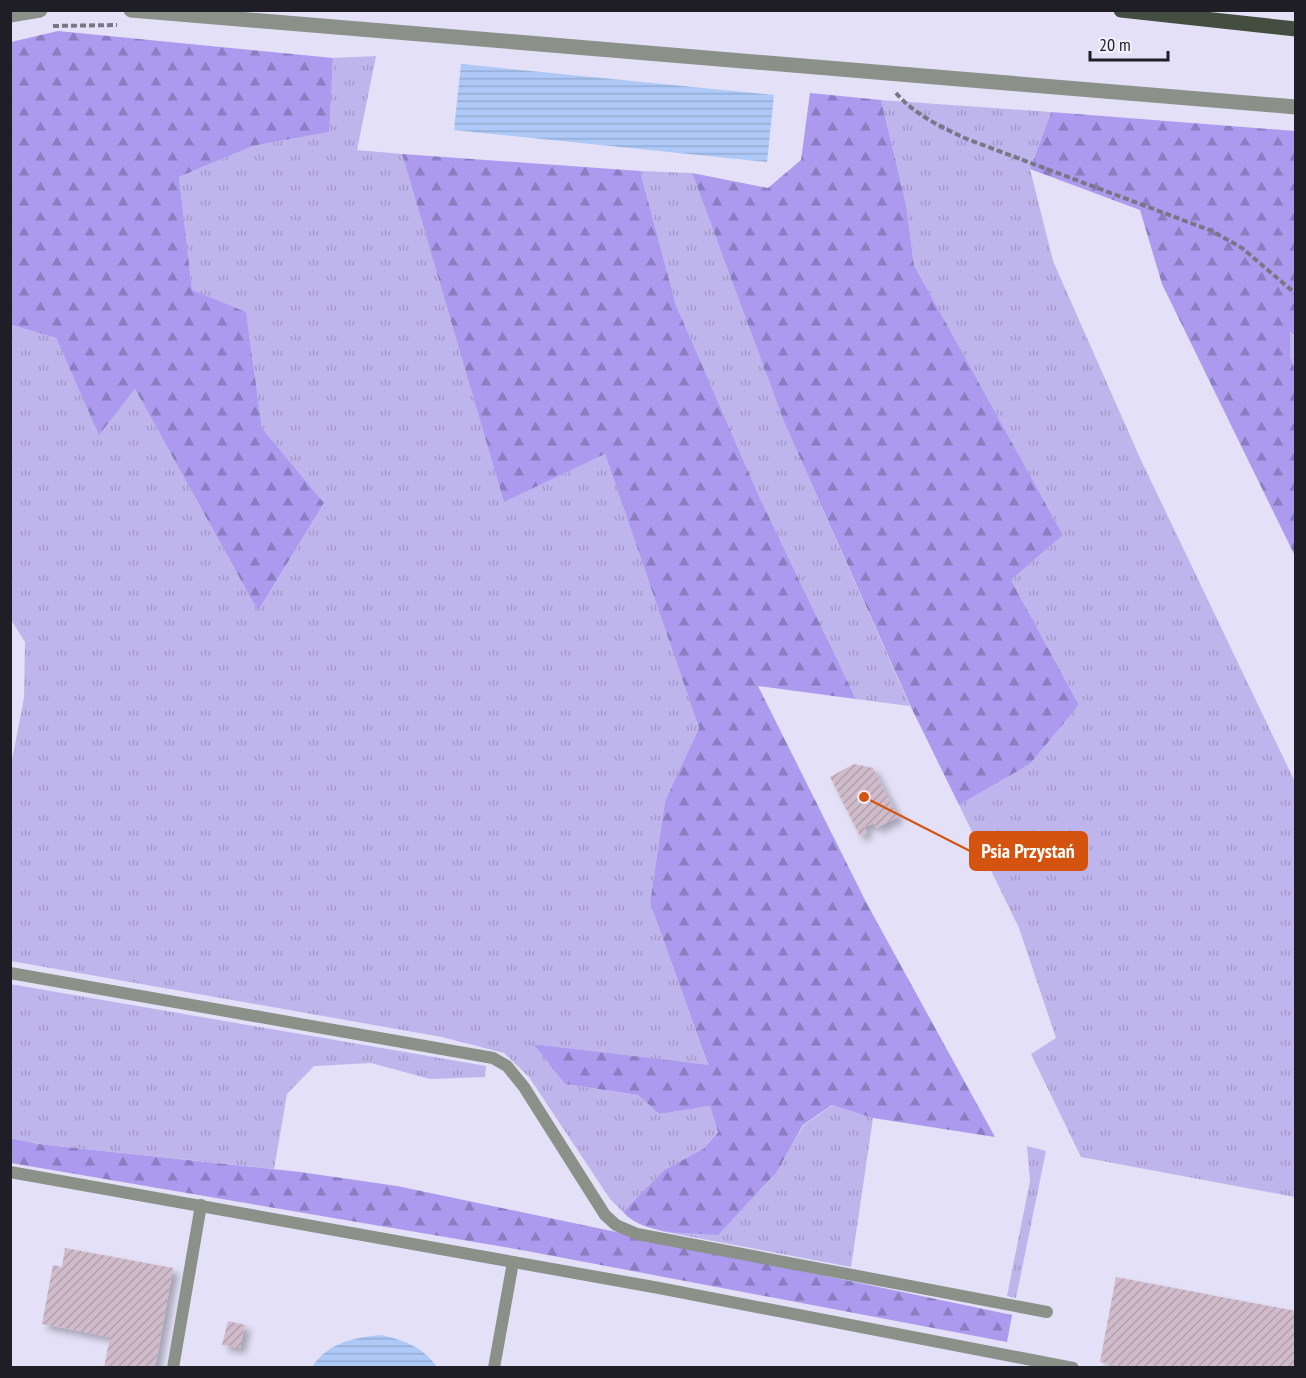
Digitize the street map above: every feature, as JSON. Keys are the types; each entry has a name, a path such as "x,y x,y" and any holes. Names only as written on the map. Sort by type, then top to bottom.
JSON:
{"main road":[{"path":"1121,10 1296,29"}],"street":[{"path":"10,15 40,10"},
{"path":"130,10 1296,107"}],"lane":[{"path":"10,973 493,1058 507,1066 524,1087 604,1215 616,1225 637,1234 1047,1312"},
{"path":"10,1172 201,1204 1074,1368"},
{"path":"173,1368 201,1204"},
{"path":"494,1368 513,1262"}],"path":[{"path":"877,73 908,106 939,126 1212,231 1242,248 1296,294"}],"green space":[{"path":"58,31 333,58 329,132 253,146 179,177 192,290 246,312 262,428 324,503 258,611 135,389 99,435 56,338 11,325 11,42"},
{"path":"376,56 357,150 402,154 504,501 605,454 699,728 665,801 650,903 708,1066 533,1044 565,1084 638,1095 659,1114 710,1106 718,1131 703,1149 664,1170 623,1212 610,1199 529,1077 504,1053 442,1037 11,961 10,770 24,698 25,642 10,618 10,325 56,338 99,434 135,389 258,611 324,503 262,428 247,320 192,291 179,177 253,146 328,132 333,58"},
{"path":"810,93 881,100 906,204 914,265 1063,535 1011,580 1079,705 1030,764 959,805 911,707 784,422 692,173 768,188 801,160"},
{"path":"881,100 1051,112 1030,169 1053,261 1140,458 1295,782 1295,1197 1081,1157 1031,1054 1056,1038 1019,928 959,805 1030,764 1079,705 1011,580 1063,535 914,265 906,204"},
{"path":"1051,112 1295,131 1296,336 1290,332 1290,356 1296,373 1295,556 1162,284 1140,210 1030,169"},
{"path":"402,154 640,171 676,305 758,494 856,699 758,686 867,904 995,1137 873,1118 832,1105 803,1125 776,1173 718,1235 655,1229 632,1220 623,1212 664,1170 703,1149 718,1132 710,1106 659,1114 638,1095 565,1084 533,1044 708,1065 650,903 665,801 699,728 605,454 504,502"},
{"path":"640,171 692,173 784,422 910,706 856,699 758,494 676,305"},
{"path":"1290,332 1295,336 1295,373 1290,356"},
{"path":"10,984 486,1066 485,1077 430,1079 371,1063 314,1066 287,1094 274,1169 38,1144 11,1138"},
{"path":"833,1105 873,1118 851,1267 655,1230 718,1234 771,1179 804,1125"},
{"path":"10,1138 38,1144 300,1172 397,1186 1012,1315 1007,1342 527,1251 11,1163"},
{"path":"1027,1146 1046,1151 1016,1298 1007,1296 1030,1181"}],"water":[{"path":"461,64 774,95 767,162 454,130"},
{"path":"382,1335 420,1350 437,1367 312,1367 325,1352 342,1343 362,1337"}],"building":[{"path":"854,764 873,768 898,817 876,828 874,823 864,827 867,833 860,836 830,777"},
{"path":"65,1248 173,1268 155,1368 104,1368 110,1337 42,1324 53,1265 62,1267"},
{"path":"1116,1277 1296,1311 1296,1368 1128,1368 1100,1362"},
{"path":"228,1321 245,1325 240,1348 222,1345"}],"place":[{"name":"Psia Przystań","path":"864,797"}]}
